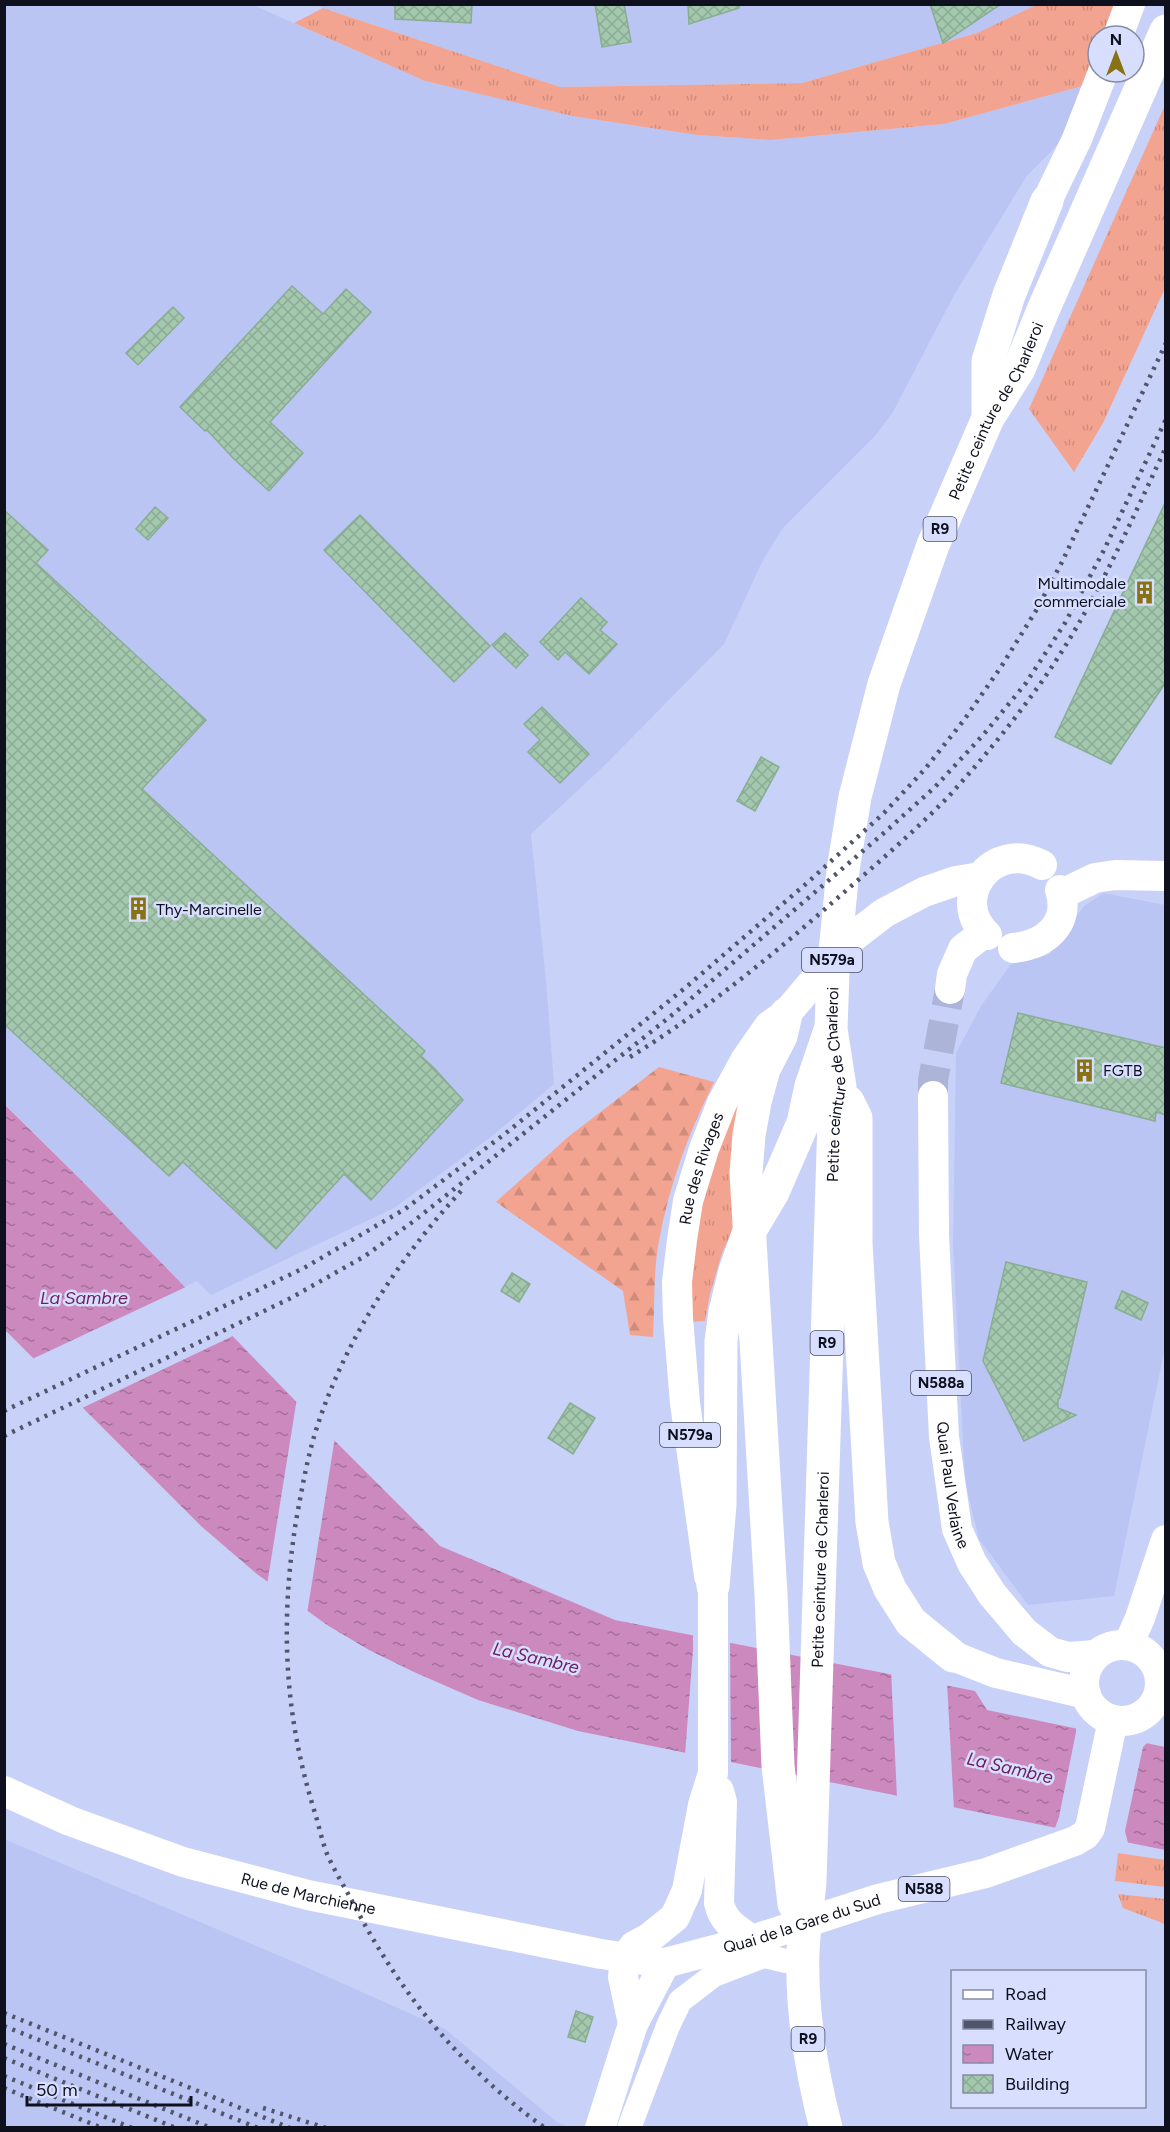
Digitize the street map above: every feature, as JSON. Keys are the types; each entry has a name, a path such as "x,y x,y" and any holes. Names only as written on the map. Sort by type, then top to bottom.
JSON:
{"highway":[{"name":"Petite ceinture de Charleroi","path":"826,2127 818,2097 794,1955 810,1882 834,1120 840,1087 831,1029 832,972 843,870 855,797 872,726 884,684 933,545 988,418 1019,369 1166,31"},
{"path":"988,418 988,361 1009,295 1047,201"},
{"path":"786,1014 781,1036 764,1069 755,1102 749,1135 746,1173 771,1594 778,1766 790,1884 794,1955"},
{"path":"713,1587 720,1505 721,1341 725,1312 735,1271 748,1234 773,1192 803,1123 811,1086 831,1029"},
{"path":"840,1087 856,1118 856,1244 871,1511 875,1543 879,1563 890,1589 911,1622 953,1656"}],"main road":[{"path":"1122,24 1130,4"},
{"path":"1047,201 1077,139 1098,84"},
{"path":"950,989 952,974 963,949 985,934 976,920 972,906 974,891 980,877 994,864 1004,859 1031,859 1042,865"},
{"path":"1013,948 1030,946 1045,939 1051,932 1062,910 1061,892 1095,878 1115,875 1166,876"},
{"name":"Rue des Rivages","path":"713,1587 709,1576 685,1403 679,1349 677,1282 688,1201 704,1149 722,1103 746,1059 770,1026 786,1014 849,940 884,914 924,892 956,881 980,877"},
{"name":"Quai Paul Verlaine","path":"933,1096 934,1235 944,1437 957,1530 972,1563 992,1594 1024,1632 1050,1652 1068,1657 1095,1655"},
{"path":"1095,1655 1085,1672 1086,1694 1091,1705 1102,1715 1113,1722 1129,1720 1141,1715 1161,1700 1156,1665 1149,1656 1128,1645 1140,1618 1166,1540"},
{"name":"N579a","path":"713,1587 713,1773 703,1805 710,1828 722,1915 734,1928 752,1940"},
{"name":"N588a","path":"1095,1655 1105,1648 1128,1645"},
{"path":"953,1656 1006,1675 1086,1694"},
{"name":"Quai de la Gare du Sud","path":"665,1963 752,1940 879,1899 986,1873 1075,1841 1085,1835 1090,1827 1113,1722"},
{"name":"Rue de Marchienne","path":"4,1791 70,1821 183,1862 308,1895 625,1959 665,1963"},
{"name":"N579a","path":"625,1959 634,1946 649,1938 675,1917 710,1828"},
{"path":"625,1959 623,1977 633,2024"},
{"path":"600,2127 633,2024 665,1963"},
{"path":"616,2127 622,2064"}],"street":[{"path":"629,2127 680,2001 714,1975 764,1956 794,1955"}],"shaded area":[{"name":"Thy-Marcinelle","path":"4,5 253,5 425,81 572,116 697,135 770,140 944,124 1086,85 1063,139 1026,177 953,297 893,412 875,436 782,529 762,562 724,644 604,766 531,834 554,1084 492,1136 394,1208 211,1295 197,1281 185,1287 5,1104"},
{"path":"315,5 1036,5 977,33 802,83 560,87"},
{"path":"1104,893 1165,905 1165,1347 1114,1596 1028,1605 979,1539 965,1482 953,1245 956,1053 981,1006 1011,964 1049,955 1084,906"},
{"path":"4,1839 299,1964 445,2029 557,2122 569,2127 5,2127"}],"green space":[{"path":"1036,5 1115,5 1108,24 1086,24 1086,85 944,124 770,140 697,135 572,116 425,81 294,23 323,8 560,87 802,83 977,33"},
{"path":"1165,105 1165,288 1103,423 1074,472 1029,409"},
{"path":"659,1067 714,1082 681,1159 663,1220 656,1265 653,1337 630,1335 623,1291 496,1202 568,1137"},
{"path":"736,1092 742,1096 736,1223 722,1253 705,1321 689,1322 689,1242"},
{"path":"1118,1853 1165,1860 1165,1887 1115,1881"},
{"path":"1118,1894 1165,1899 1165,1924 1123,1908"}],"water":[{"name":"La Sambre","path":"4,1104 440,1546 615,1620 975,1691 987,1710 1165,1747 1165,1850 578,1731 478,1700 369,1650 327,1625 257,1574 201,1526 5,1330"}],"pier":[{"path":"188,1286 235,1335 80,1409 30,1360"},
{"path":"297,1398 335,1437 307,1614 267,1585"},
{"path":"693,1632 730,1639 731,1764 685,1755"},
{"path":"891,1670 947,1682 954,1810 897,1798"},
{"path":"1076,1727 1149,1741 1143,1747 1125,1831 1128,1843 1133,1847 1052,1830 1059,1817"}],"building":[{"path":"395,4 472,4 471,23 395,19"},
{"path":"595,4 624,4 631,42 602,47"},
{"path":"688,4 739,4 739,8 689,24"},
{"path":"930,4 1001,4 943,43"},
{"path":"292,286 323,314 346,289 371,312 270,422 303,453 269,491 207,430 205,431 180,407"},
{"path":"173,307 184,318 138,365 126,353"},
{"name":"Multimodale commerciale","path":"1166,501 1166,682 1111,764 1055,737"},
{"path":"155,507 168,518 148,540 136,529"},
{"name":"Thy-Marcinelle","path":"4,510 48,550 36,563 206,720 142,789 425,1051 421,1056 463,1100 371,1200 344,1174 276,1249 183,1162 169,1176 4,1024"},
{"path":"360,515 490,646 454,682 324,550"},
{"path":"581,598 607,622 600,630 617,644 589,674 565,652 558,660 540,642"},
{"path":"505,633 528,655 516,668 492,645"},
{"path":"542,707 589,754 560,783 528,752 540,740 524,724"},
{"path":"761,757 779,767 755,811 737,801"},
{"name":"FGTB","path":"1018,1013 1166,1048 1166,1115 1156,1112 1155,1121 1001,1083"},
{"path":"1006,1262 1087,1282 1058,1399 1058,1408 1076,1415 1024,1441 983,1361"},
{"path":"512,1273 530,1284 519,1302 501,1291"},
{"path":"1122,1291 1148,1303 1141,1320 1115,1308"},
{"path":"570,1403 595,1418 573,1454 548,1438"},
{"path":"576,2011 593,2017 585,2042 568,2037"}],"tunnel":[{"path":"933,1096 933,1080 950,989"}],"railway":[{"path":"4,1411 304,1268 405,1209 506,1133 685,988 884,813 925,769 964,720 1037,609 1062,562 1166,343"},
{"path":"4,1436 289,1299 365,1256 414,1221 672,1015 885,832 935,787 984,734 1026,683 1065,623 1104,550 1166,419"},
{"path":"630,1057 706,1006 778,949 904,840 949,796 993,745 1055,662 1090,603 1166,447"},
{"path":"461,1191 416,1244 376,1302 343,1362 317,1427 303,1485 291,1559 287,1632 291,1704 305,1776 327,1854 371,1935 412,1998 459,2054 485,2080 545,2128"},
{"path":"4,2013 290,2128"},
{"path":"4,2026 258,2128"},
{"path":"4,2044 211,2128"},
{"path":"4,2058 176,2128"},
{"path":"4,2076 132,2128"},
{"path":"4,2088 102,2128"},
{"path":"263,2108 326,2128"}],"place":[{"name":"Multimodale commerciale","path":"1144,592"},
{"name":"Thy-Marcinelle","path":"138,909"},
{"name":"FGTB","path":"1085,1070"}]}
